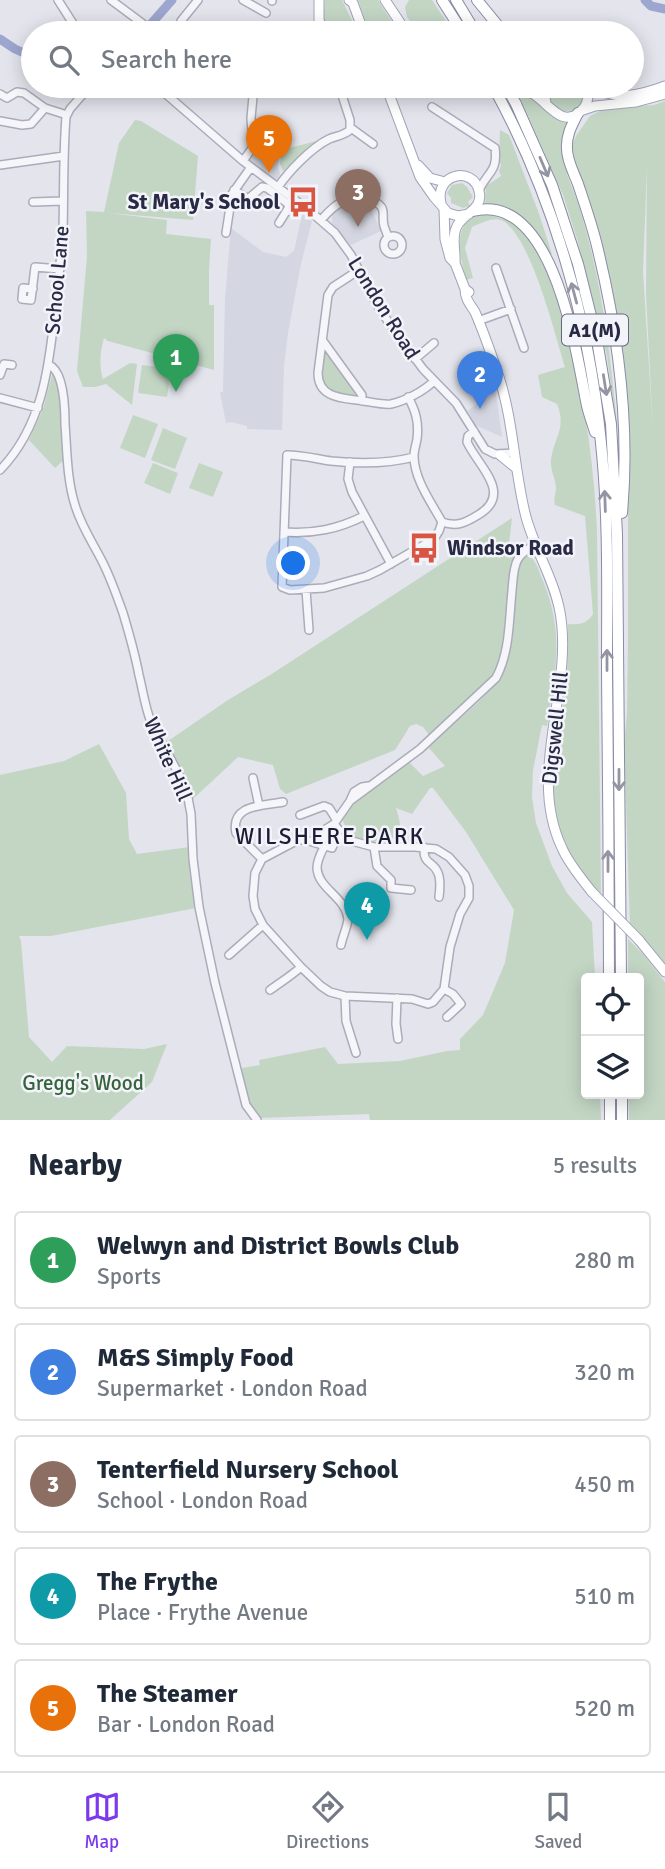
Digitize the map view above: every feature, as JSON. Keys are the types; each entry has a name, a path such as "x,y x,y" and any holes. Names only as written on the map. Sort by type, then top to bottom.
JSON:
{"highway":[{"path":"442,0 455,21"},
{"path":"456,0 469,21"},
{"path":"477,0 495,21"},
{"name":"A1(M)","path":"501,98 540,189 568,270 594,386 602,456 607,569 609,973"},
{"name":"A1(M)","path":"513,98 543,163 564,218 593,319 611,424 617,505 621,973"},
{"name":"A1(M)","path":"580,112 569,133 567,154 587,208 599,257 611,313 620,389 625,467 618,567"},
{"name":"A1(M)","path":"471,212 489,209 510,217 530,233 547,257 562,296 587,405 602,456"},
{"path":"610,1099 610,1120"},
{"path":"622,1099 622,1120"}],"main road":[{"path":"319,0 319,20"},
{"path":"385,0 399,21"},
{"path":"352,1 360,21"},
{"path":"644,92 665,86"},
{"path":"545,98 552,112 568,117 601,105 636,102 665,94"},
{"path":"391,98 416,164 430,178 445,182"},
{"path":"538,98 546,103"},
{"path":"580,112 588,98"},
{"path":"416,164 415,169 442,206 453,215 463,216 471,212"},
{"path":"442,206 440,192 445,182 457,176 470,178 479,190 479,201 458,223 455,231 455,263"},
{"name":"Digswell Hill","path":"442,206 450,258 455,263 465,289 470,293 503,391 523,505 557,601 563,637 560,685 549,757 550,810 561,847 570,863 592,892 639,940 665,972"},
{"path":"500,455 516,468"}],"street":[{"path":"111,0 139,21"},
{"path":"181,21 198,0"},
{"path":"243,0 266,13"},
{"path":"60,1 71,21"},
{"path":"0,94 7,98 21,93"},
{"path":"30,98 45,108 67,115 80,98"},
{"name":"London Road","path":"170,98 243,161 321,220 344,245 383,315 415,359 456,403 485,449 500,455"},
{"path":"243,161 253,147 253,98"},
{"path":"278,187 289,172 316,149 330,139 347,133 351,128 343,98"},
{"path":"432,107 495,148 495,167 479,190"},
{"path":"0,121 31,124 45,108"},
{"name":"School Lane","path":"0,470 20,447 38,408 49,365 60,269 67,115"},
{"path":"351,128 373,144"},
{"path":"0,165 64,156"},
{"path":"226,233 230,199 251,167"},
{"path":"470,178 487,176"},
{"path":"234,190 248,199 262,187 267,188 289,207 279,223"},
{"path":"33,202 63,201"},
{"path":"321,220 340,202 374,201 383,209 383,223 388,237"},
{"path":"33,289 35,267 60,269"},
{"path":"496,268 524,348"},
{"path":"359,270 330,291 318,373 319,384 331,396 388,404 408,397 434,381"},
{"path":"478,321 511,309"},
{"path":"323,341 362,395 362,401"},
{"path":"415,359 434,343"},
{"path":"0,375 4,364 12,365"},
{"name":"White Hill","path":"49,365 57,371 62,389 75,506 116,593 133,647 151,722 184,784 188,798 192,859 208,951 240,1086 246,1105 257,1120"},
{"path":"408,397 418,424 414,457 420,481 442,522 434,539 367,576 345,583 306,590 287,590 282,587 288,455 350,462 386,462 414,457"},
{"path":"0,398 38,408"},
{"path":"442,522 458,525 466,522 486,510 492,501 494,492 491,481 467,442 468,436 474,431"},
{"path":"500,455 514,453"},
{"path":"350,462 349,485 391,564"},
{"path":"284,533 327,530 364,516"},
{"path":"341,945 348,920 343,906 318,873 326,829 350,801 420,749 496,678 506,648 516,562 523,552 535,545"},
{"path":"306,590 309,630"},
{"path":"253,778 259,806"},
{"path":"262,859 236,833 234,823 239,813 246,809 283,802"},
{"path":"300,815 324,806 330,808 339,830 337,837 332,848 298,840 262,859 257,865 253,895 255,909 263,925 325,989 345,996 412,999 430,1004 444,989 450,947 460,914 468,902 469,886 461,870 449,857 436,849 374,848 337,837"},
{"path":"424,847 425,860 438,872 439,897"},
{"path":"374,848 377,866 391,880 391,888 411,890"},
{"path":"229,955 263,925"},
{"path":"270,990 301,967"},
{"path":"444,989 453,994 461,1004 447,1017"},
{"path":"345,996 346,1021 356,1053"},
{"path":"397,998 398,1039"}],"shaded area":[{"path":"257,150 279,159 280,174 277,179 271,178 250,163"},
{"path":"348,205 370,207 381,231 351,245 332,223 332,214"},
{"path":"303,211 312,221 288,333 282,430 247,429 247,426 226,423 220,392 223,392 225,299 231,228 263,252 286,257 294,251"},
{"path":"495,389 502,437 475,425 468,411"}],"green space":[{"path":"325,0 342,0 352,21 324,21"},
{"path":"358,0 378,0 391,21 366,21"},
{"path":"409,0 432,0 446,21 410,21 405,7"},
{"path":"520,98 532,98 556,119 568,121 562,152 586,230 599,285 617,425 607,356 563,195"},
{"path":"549,98 584,98 581,105 574,110 566,111 552,105"},
{"path":"665,101 665,966 630,927 624,743 627,713 628,450 602,251 572,145 590,116 606,108 654,105","holes":["647,166 646,295 653,430 643,272"]},
{"path":"135,120 141,121 198,156 193,220 108,213 167,220 166,234 211,239 209,305 214,305 214,370 104,338 100,359 103,379 130,363 137,364 132,405 106,384 83,387 77,371 87,256 86,211 104,212 119,143"},
{"path":"500,130 509,135 552,254 548,254 498,207 485,204 486,186 501,176"},
{"path":"320,140 283,171 280,164 282,150"},
{"path":"462,183 473,197 468,202 470,206 463,208 451,203 447,193 452,185"},
{"path":"488,214 507,221 518,228 532,243 546,265 556,290 570,342 586,423 597,532 601,897 572,860 558,826 552,790 554,744 567,683 568,624 582,623 593,614 585,516 555,505 556,485 551,460 561,420 557,404 542,397 538,375 565,367 532,266 523,246 503,221 492,220 472,227 465,248 473,278 466,280 460,249 462,229 476,216"},
{"path":"324,347 359,397 333,393 323,384"},
{"path":"142,365 171,369 167,397 138,393"},
{"path":"53,371 60,390 66,458 55,468 29,440 43,409"},
{"path":"133,415 158,424 145,458 120,448"},
{"path":"163,428 187,438 175,469 151,460"},
{"path":"153,463 178,473 170,494 144,483"},
{"path":"199,463 223,472 213,497 189,488"},
{"path":"512,518 509,544 515,558 508,589 502,653 494,675 429,735 423,727 416,724 410,726 395,750 286,794 280,789 273,765 238,757 193,799 167,744 168,741"},
{"path":"527,554 536,564 549,596 556,633 553,687 547,726 542,725 533,770 532,797 536,823 552,866 567,893 592,922 595,973 581,973 581,1099 600,1099 601,1120 370,1120 369,1114 260,1118 247,1094 242,1068 260,1065 259,1060 325,1047 338,1064 400,1061 460,1050 460,1039 483,1015 505,963 514,910 466,832 433,788 430,788 412,814 396,808 399,830 388,840 367,842 357,839 342,819 355,803 409,762 423,776 445,766 428,747 482,699 505,669 513,633 516,583 521,561"},
{"name":"Gregg's Wood","path":"99,744 126,793 129,839 137,854 190,847 196,908 51,936 19,936 29,1037 52,1062 67,1046 144,1049 167,1044 152,1082 110,1120 0,1120 0,775 64,761"},
{"path":"628,939 665,982 665,1120 629,1120 628,1099 644,1099 644,973 628,973"}],"waterway":[{"path":"154,21 172,0"},
{"path":"645,0 651,6 665,9"},
{"path":"0,39 21,52"}],"place":[{"name":"The Steamer","path":"269,173"},
{"name":"St Mary's School","path":"303,202"},
{"name":"Tenterfield Nursery School","path":"358,227"},
{"name":"Welwyn and District Bowls Club","path":"176,392"},
{"name":"M&S Simply Food","path":"480,409"},
{"name":"Windsor Road","path":"424,548"},
{"name":"The Frythe","path":"367,940"}],"district":[{"name":"WILSHERE PARK","path":"330,836"}]}
